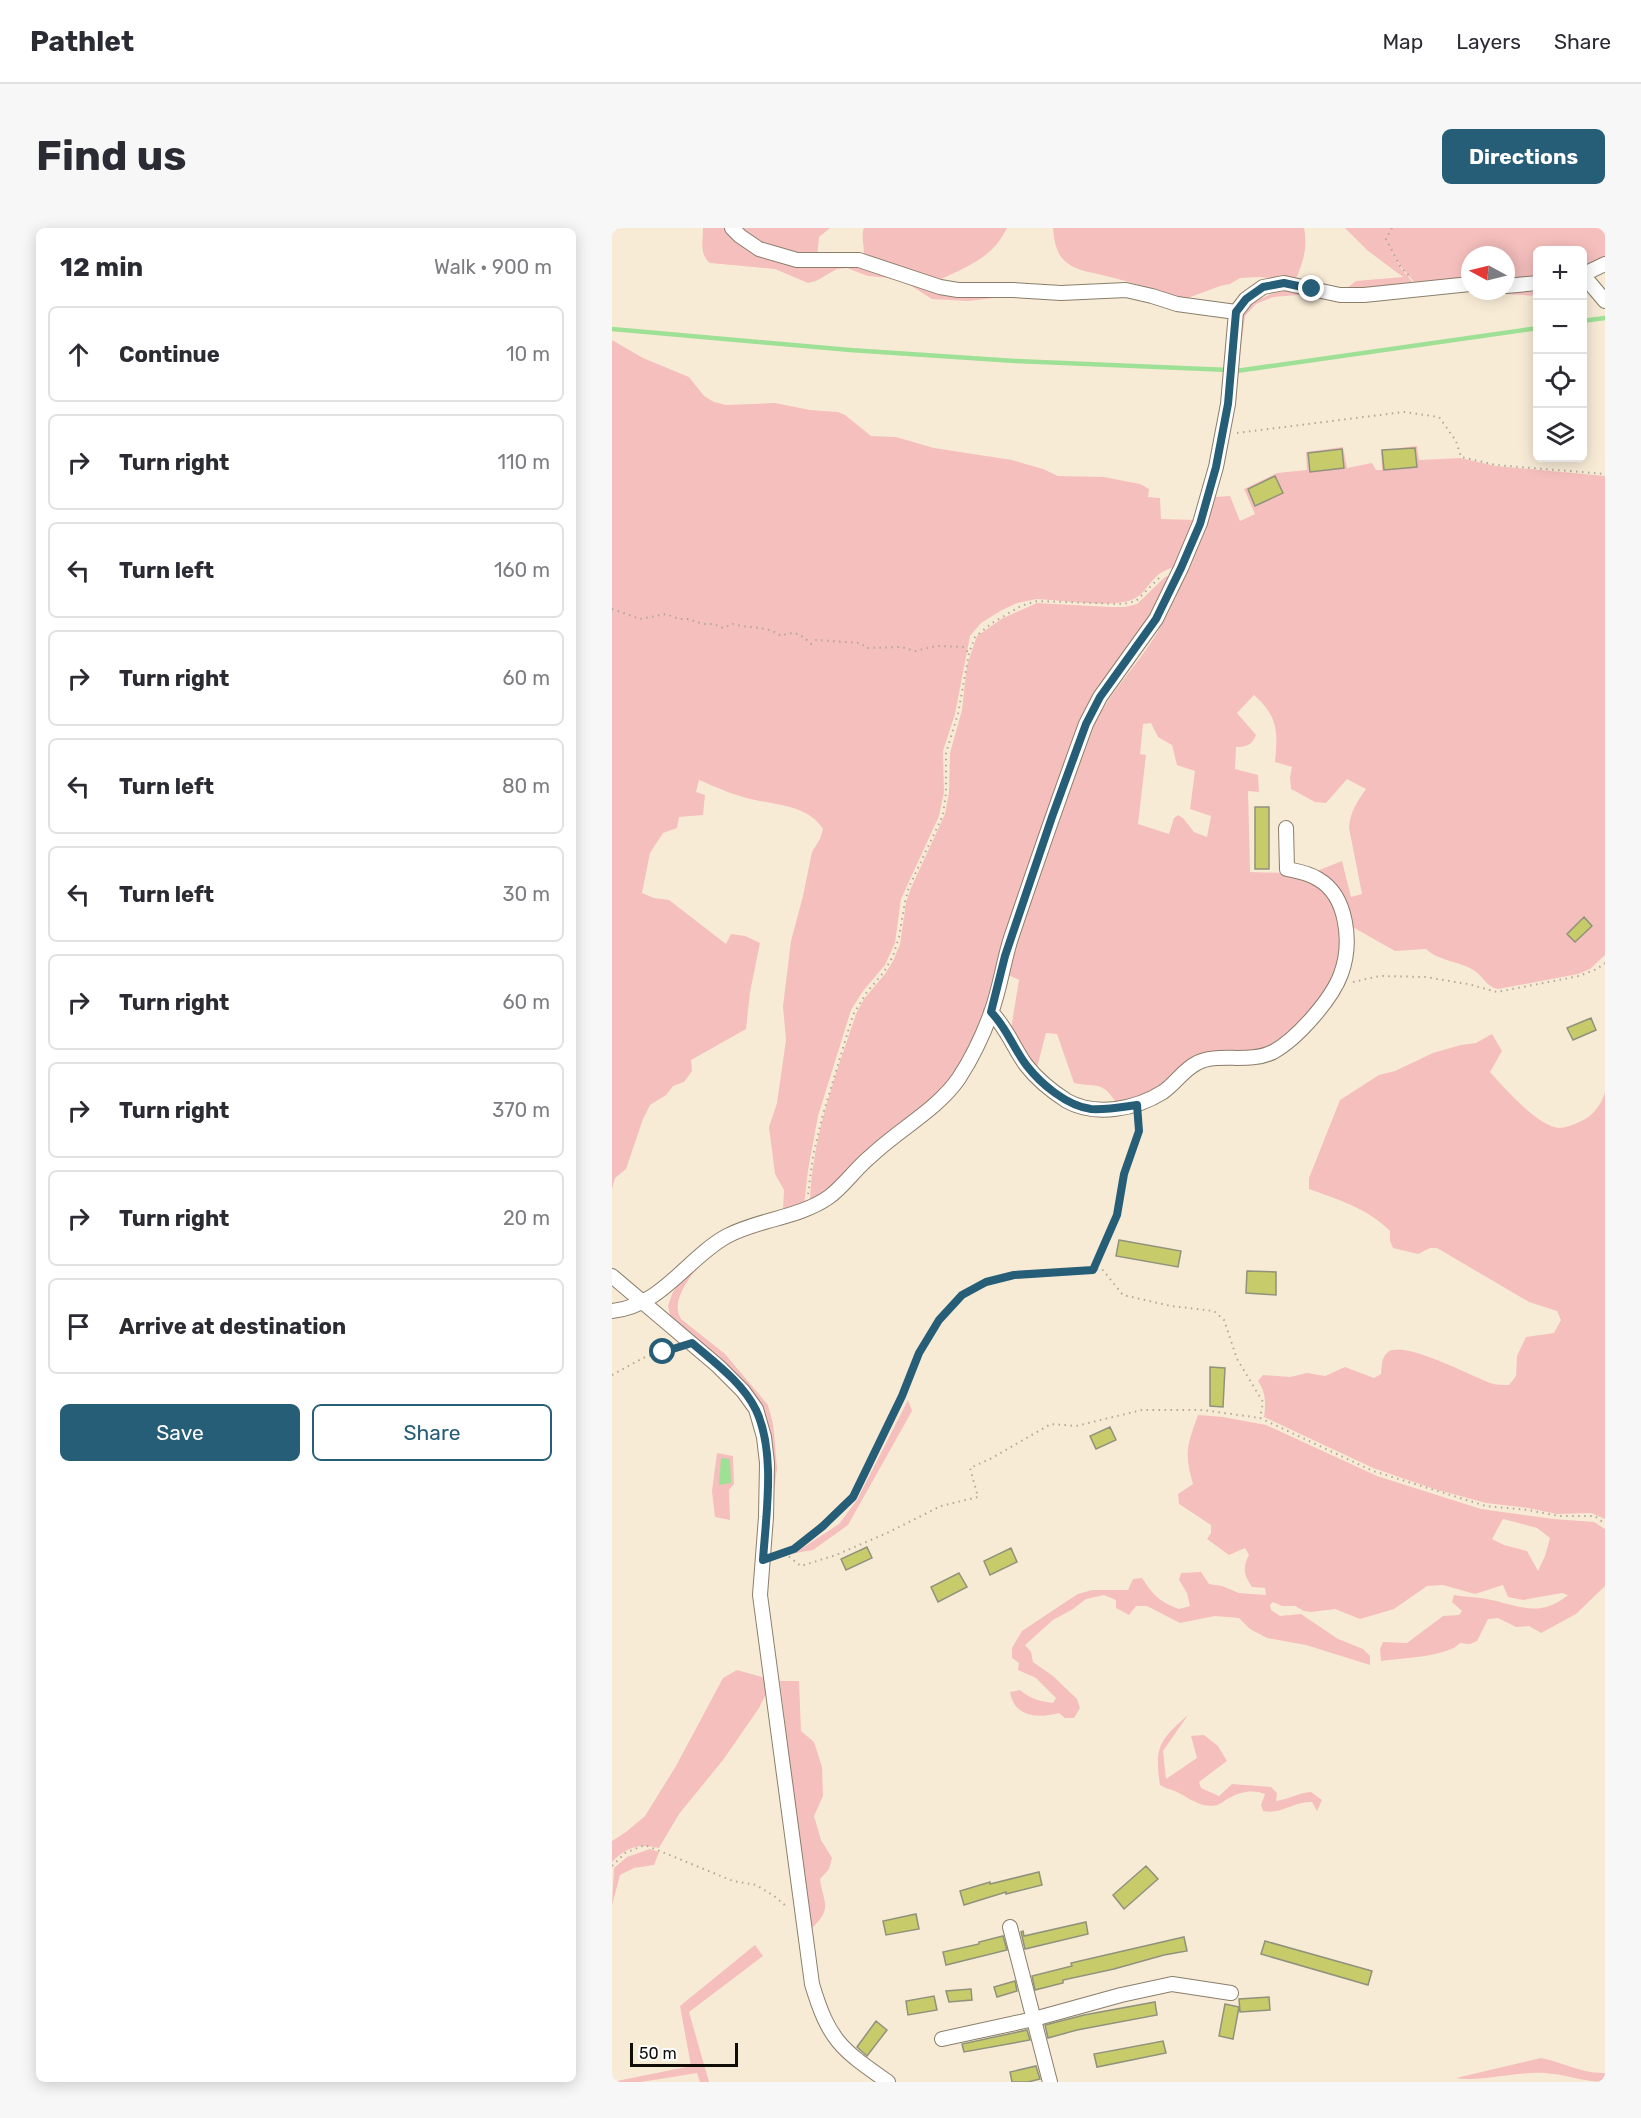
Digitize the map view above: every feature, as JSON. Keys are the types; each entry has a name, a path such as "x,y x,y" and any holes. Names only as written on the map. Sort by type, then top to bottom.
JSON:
{"street":[{"path":"732,228 759,249 797,260 859,260 940,287 958,290 1069,293 1126,290 1177,304 1236,312"},
{"path":"1587,273 1605,264"},
{"path":"1587,280 1605,301"},
{"path":"612,1311 623,1310 644,1302 674,1281 710,1246 732,1234 807,1208 829,1197 871,1155 931,1107 958,1079 991,1012 1016,925 1086,724 1100,697 1156,619 1200,524 1216,467 1222,435 1234,355 1236,312 1246,299 1263,287 1284,283 1340,295 1364,295 1461,285"},
{"path":"1515,285 1533,283"},
{"path":"991,1012 1005,1028 1027,1065 1042,1082 1068,1101 1089,1108 1110,1109 1137,1105 1164,1091 1187,1069 1200,1061 1260,1057 1274,1051 1307,1022 1336,984 1346,956 1346,939 1340,906 1330,891 1319,879 1287,869 1286,828"},
{"path":"612,1276 692,1343 743,1391 756,1409 764,1437 767,1463 760,1595 812,1984 820,2013 831,2034 845,2050 888,2082"},
{"path":"1010,1927 1050,2082"},
{"path":"942,2039 1035,2019 1121,1995 1172,1984 1231,1993"}],"path":[{"path":"1392,228 1386,239 1400,266 1419,289"},
{"path":"1222,435 1404,412 1439,417 1456,441 1461,457 1496,465 1605,474"},
{"path":"807,1208 813,1156 823,1114 853,1015 858,1005 885,972 893,957 909,887 943,815 946,793 946,753 963,691 969,653 975,637 992,622 1021,606 1037,601 1123,604 1136,601 1164,574 1181,568"},
{"path":"612,609 640,619 666,614 703,624 723,627 733,624 744,628 752,627 776,632 781,636 793,632 812,644 816,640 842,640 860,643 867,648 901,647 915,651 937,646 963,646 969,653"},
{"path":"1336,984 1380,976 1425,977 1468,984 1497,992 1579,976 1605,963"},
{"path":"1093,1270 1117,1215 1124,1174 1139,1131 1137,1105"},
{"path":"763,1560 794,1549 823,1526 853,1497 902,1396 919,1353 939,1320 962,1295 986,1282 1014,1275 1102,1269 1123,1295 1171,1306 1214,1311 1224,1320 1237,1359 1263,1402 1260,1418"},
{"path":"612,1375 643,1358 692,1343"},
{"path":"784,1553 801,1566 836,1555 941,1506 978,1497 970,1468 1051,1424 1076,1426 1142,1410 1203,1410 1260,1418 1373,1471 1435,1491 1486,1506 1559,1516 1595,1516 1605,1524"},
{"path":"612,1866 625,1853 645,1845 732,1881 756,1885 774,1896 804,1922"}],"shaded area":[{"path":"703,228 727,228 748,249 860,264 898,276 1021,295 968,301 932,299 905,282 868,276 847,268 837,269 808,283 775,269 710,263 703,251"},
{"path":"735,228 830,228 819,237 817,258 777,253"},
{"path":"864,228 1007,228 997,244 983,257 933,283 863,259"},
{"path":"1053,228 1304,228 1305,249 1295,281 1260,277 1240,278 1230,284 1177,302 1143,286 1080,270 1070,265 1058,251"},
{"path":"1345,228 1391,228 1391,230 1392,228 1605,228 1605,261 1587,270 1587,246 1533,246 1533,282 1515,281 1515,246 1461,246 1461,280 1416,284 1400,266 1390,249 1400,267 1414,284 1343,291 1356,281 1403,277 1367,250"},
{"path":"1461,288 1461,292 1357,303 1298,295 1273,297 1256,304 1245,316 1238,370 1243,312 1253,303 1270,294 1289,290"},
{"path":"1515,291 1533,292 1533,296 1515,295"},
{"path":"612,340 643,358 689,377 704,396 714,402 726,405 775,403 810,410 838,412 871,436 896,437 934,448 1012,460 1058,476 1104,477 1140,484 1149,489 1148,497 1160,498 1161,519 1196,520 1179,565 1158,575 1135,598 1111,603 1037,599 1017,603 981,623 970,636 955,714 943,751 944,792 939,816 901,899 895,943 885,965 863,991 851,1010 818,1116 804,1205 783,1211 784,1190 775,1174 769,1127 777,1103 786,1040 783,1006 791,941 812,852 823,829 816,820 798,810 753,800 699,780 696,792 705,795 703,815 679,817 677,828 663,833 650,853 642,893 654,898 669,900 726,944 731,934 745,936 760,943 750,992 746,1029 691,1060 692,1071 684,1082 673,1086 666,1095 650,1105 626,1169 615,1178 612,1189"},
{"path":"1417,446 1419,460 1460,458 1496,466 1605,476 1605,955 1590,969 1578,974 1498,989 1491,986 1475,971 1437,957 1426,949 1395,951 1349,925 1330,896 1341,926 1338,972 1318,1002 1289,1034 1260,1053 1200,1055 1183,1065 1153,1090 1128,1101 1117,1104 1107,1091 1099,1086 1074,1083 1057,1034 1046,1033 1036,1071 1011,1029 1019,980 1006,974 1092,728 1165,618 1215,497 1230,496 1240,521 1255,514 1244,489 1277,473 1307,470 1306,452 1343,447 1347,468 1372,463 1376,470 1382,470 1381,450","holes":["1254,695 1268,710 1275,725 1275,762 1292,767 1291,789 1315,802 1326,803 1347,779 1366,789 1352,812 1349,828 1362,894 1351,897 1342,861 1314,872 1328,893 1306,878 1284,873 1250,872 1248,791 1259,792 1258,775 1235,769 1236,747 1249,745 1256,735 1237,713","1151,723 1158,737 1172,745 1177,765 1195,771 1190,809 1211,816 1207,837 1194,832 1178,815 1174,818 1169,834 1138,824 1146,755 1140,754 1143,724"]},
{"path":"1171,575 1155,614 1097,695 989,1011 954,1078 829,1194 810,1201 820,1130 856,1014 864,999 893,961 900,944 906,903 911,888 945,814 949,792 950,753 962,710 967,665 977,636 1003,618 1037,603 1110,607 1137,604 1165,577"},
{"path":"1492,1034 1502,1051 1490,1072 1541,1121 1559,1128 1577,1123 1591,1115 1605,1093 1605,1519 1591,1513 1557,1514 1486,1503 1434,1489 1373,1468 1264,1417 1265,1398 1258,1381 1263,1375 1290,1377 1307,1373 1325,1376 1345,1367 1374,1378 1381,1374 1382,1362 1386,1354 1396,1350 1408,1351 1438,1360 1490,1383 1509,1385 1516,1376 1517,1356 1526,1337 1554,1333 1561,1320 1557,1311 1529,1302 1437,1248 1430,1248 1418,1254 1393,1248 1390,1231 1372,1216 1309,1189 1309,1178 1340,1100 1379,1075 1395,1071 1433,1053 1476,1043"},
{"path":"777,1225 736,1241 700,1265 681,1293 678,1307 681,1319 725,1354 768,1405 773,1424 777,1468 774,1492 769,1428 761,1407 676,1323 670,1315 668,1306 672,1294 685,1274 739,1234"},
{"path":"908,1400 912,1411 848,1525 813,1550 795,1553 839,1524 857,1500"},
{"path":"1198,1415 1266,1425 1377,1476 1481,1509 1594,1522 1605,1529 1605,1586 1576,1614 1541,1633 1529,1626 1516,1627 1498,1618 1488,1619 1477,1641 1470,1644 1460,1643 1454,1648 1435,1654 1381,1661 1380,1649 1383,1642 1407,1643 1443,1616 1459,1615 1462,1611 1452,1602 1454,1595 1487,1599 1519,1607 1538,1608 1547,1607 1568,1595 1562,1593 1523,1600 1508,1597 1503,1585 1475,1594 1443,1585 1427,1586 1394,1609 1360,1619 1335,1609 1311,1612 1273,1602 1270,1605 1271,1610 1280,1616 1301,1614 1338,1639 1363,1649 1370,1656 1370,1665 1306,1645 1267,1638 1250,1629 1239,1618 1215,1616 1180,1623 1147,1606 1136,1606 1129,1615 1116,1608 1116,1600 1104,1595 1086,1599 1053,1620 1025,1645 1031,1652 1033,1662 1053,1676 1077,1699 1080,1708 1074,1718 1065,1718 1059,1713 1035,1716 1021,1711 1016,1707 1010,1692 1020,1690 1035,1699 1053,1703 1056,1698 1036,1678 1018,1670 1019,1663 1012,1658 1012,1648 1022,1631 1078,1594 1092,1590 1128,1590 1133,1579 1142,1578 1158,1597 1179,1609 1190,1606 1187,1593 1179,1580 1181,1573 1201,1572 1209,1584 1222,1586 1239,1593 1266,1595 1265,1588 1252,1587 1247,1579 1245,1564 1249,1555 1245,1548 1229,1555 1207,1539 1211,1533 1211,1525 1179,1504 1178,1494 1193,1484 1188,1464 1188,1449","holes":["1503,1519 1537,1528 1550,1538 1538,1571 1527,1551 1492,1539"]},
{"path":"717,1453 733,1456 734,1484 729,1490 730,1520 715,1517 712,1491"},
{"path":"721,1458 730,1459 731,1483 719,1485"},
{"path":"737,1670 762,1677 768,1683 759,1708 723,1760 679,1814 659,1848 639,1846 622,1853 612,1862 612,1841 645,1816 676,1766 723,1678"},
{"path":"780,1681 799,1681 801,1731 814,1742 822,1767 823,1796 814,1816 821,1840 832,1858 829,1869 820,1879 825,1901 824,1911 822,1917 810,1930"},
{"path":"1188,1715 1163,1751 1166,1779 1197,1758 1191,1736 1204,1735 1218,1746 1227,1761 1199,1782 1201,1788 1219,1796 1232,1784 1271,1787 1277,1793 1276,1801 1311,1792 1322,1800 1317,1811 1312,1802 1305,1802 1276,1811 1263,1811 1261,1805 1265,1794 1251,1791 1233,1796 1218,1804 1206,1806 1160,1785 1158,1761 1161,1745 1171,1731"},
{"path":"650,1849 659,1852 654,1865 634,1868 620,1875 612,1905 614,1868 627,1857"},
{"path":"755,1945 763,1956 689,2012 709,2082 700,2082 697,2073 641,2082 612,2082 691,2066 680,2006"},
{"path":"1541,2058 1588,2072 1605,2073 1605,2082 1544,2073 1477,2079 1456,2078"}],"building":[{"path":"1415,448 1417,467 1384,470 1382,450"},
{"path":"1342,449 1344,468 1310,472 1308,453"},
{"path":"1275,476 1283,493 1255,506 1248,489"},
{"path":"1255,807 1269,807 1269,869 1255,869"},
{"path":"1584,917 1592,926 1575,942 1567,934"},
{"path":"1591,1018 1596,1030 1573,1040 1567,1028"},
{"path":"1119,1240 1181,1251 1178,1267 1116,1256"},
{"path":"1247,1271 1276,1272 1276,1295 1246,1293"},
{"path":"1210,1367 1225,1368 1223,1407 1210,1406"},
{"path":"1110,1427 1116,1440 1096,1449 1090,1436"},
{"path":"867,1547 872,1558 846,1570 841,1559"},
{"path":"1011,1548 1017,1562 990,1575 984,1561"},
{"path":"959,1573 967,1587 938,1602 931,1587"},
{"path":"1146,1866 1158,1879 1124,1909 1113,1895"},
{"path":"1039,1872 1042,1885 1006,1894 1006,1892 964,1905 960,1891"},
{"path":"916,1914 919,1929 886,1935 883,1921"},
{"path":"1086,1922 1088,1934 1025,1949 1021,1932 1023,1931 1024,1936"},
{"path":"1003,1936 1007,1950 946,1965 943,1952"},
{"path":"1184,1937 1187,1951 1063,1980 1063,1983 1035,1990 1032,1976 1072,1966 1071,1963"},
{"path":"1265,1941 1372,1971 1368,1985 1261,1954"},
{"path":"1015,1981 1017,1991 997,1997 994,1987"},
{"path":"971,1989 972,2000 949,2002 946,1991"},
{"path":"934,1996 937,2010 908,2015 906,2001"},
{"path":"1269,1997 1270,2010 1240,2012 1239,1999"},
{"path":"1155,2002 1157,2015 1077,2030 1048,2038 1045,2025 1084,2015"},
{"path":"1225,2004 1239,2007 1233,2039 1219,2036"},
{"path":"876,2021 887,2030 867,2056 857,2047"},
{"path":"1027,2030 1030,2040 964,2052 962,2044"},
{"path":"1163,2041 1166,2053 1097,2067 1094,2054"},
{"path":"1036,2066 1040,2079 1012,2082 1010,2072"}],"waterway":[{"path":"1587,320 1605,318"},
{"path":"612,329 850,350 1015,361 1229,370"},
{"path":"1236,371 1533,329"}],"route":[{"path":"663,1352 692,1343 743,1391 756,1409 764,1437 767,1463 763,1560 794,1549 823,1526 853,1497 902,1396 919,1353 939,1320 962,1295 986,1282 1014,1275 1093,1270 1117,1215 1124,1174 1139,1131 1137,1105 1110,1109 1089,1108 1068,1101 1042,1082 1027,1065 1005,1028 991,1012 1005,956 1086,724 1100,697 1156,619 1200,524 1216,467 1228,404 1236,312 1246,299 1263,287 1284,283 1312,289"}]}
